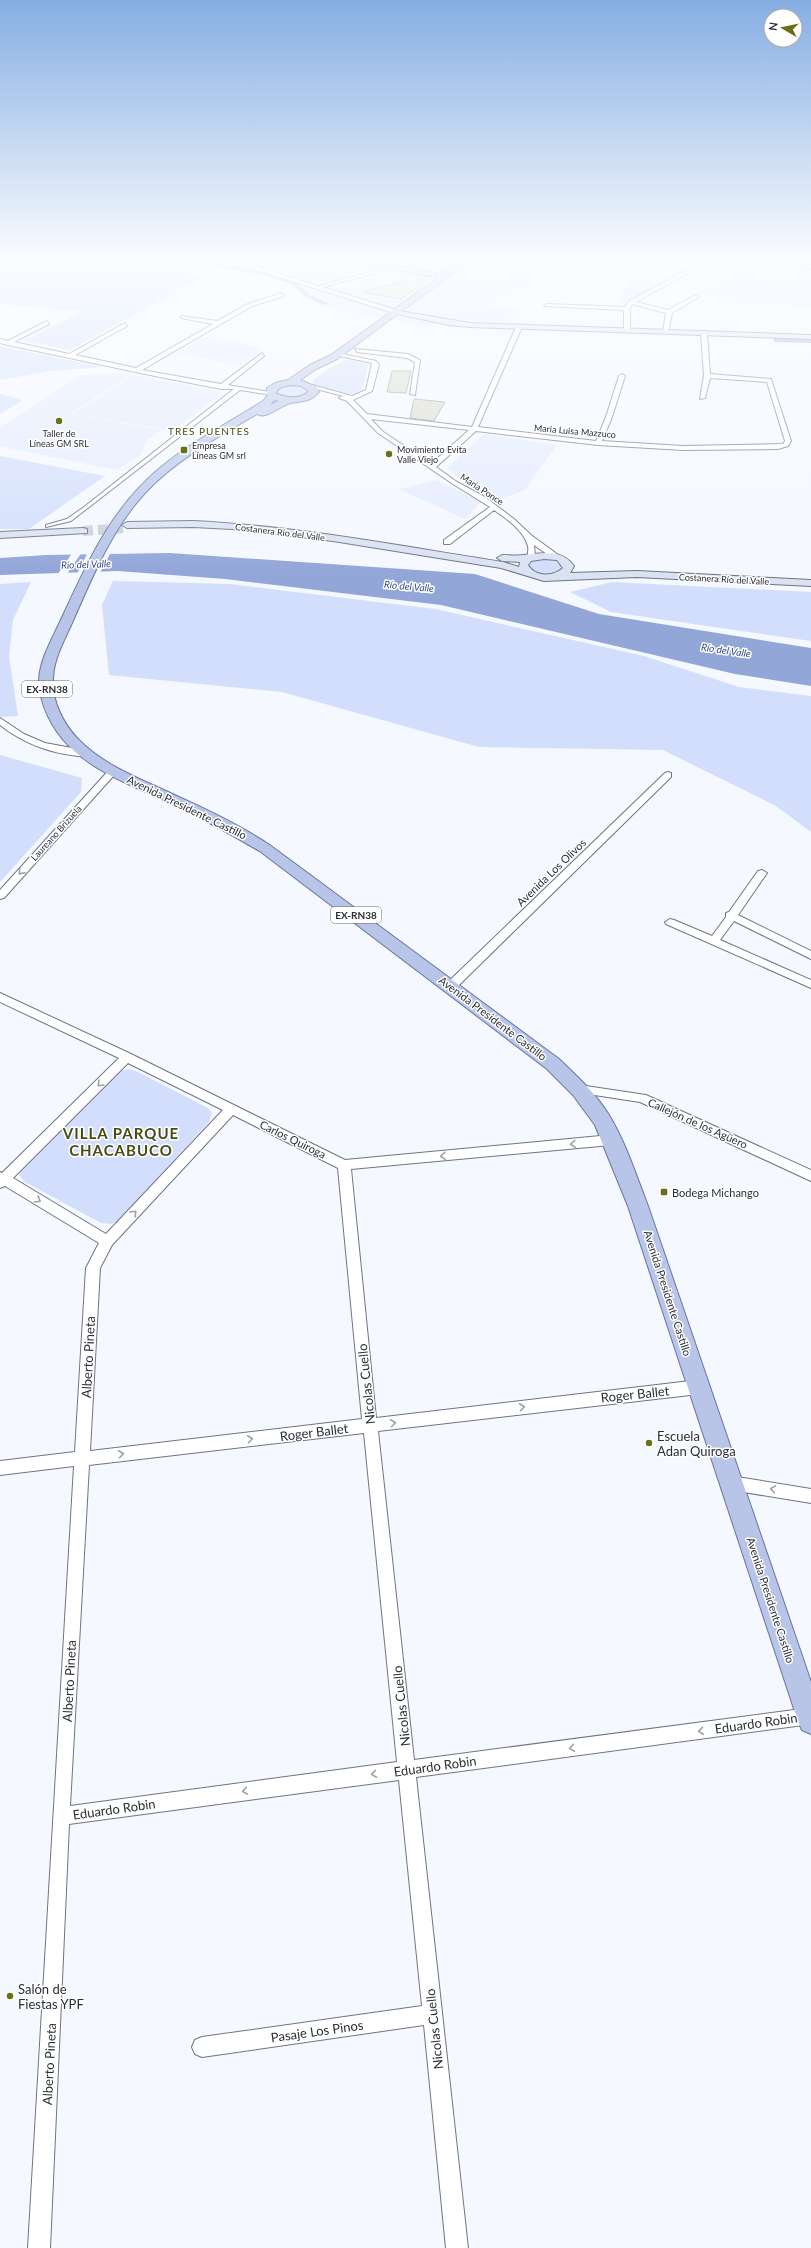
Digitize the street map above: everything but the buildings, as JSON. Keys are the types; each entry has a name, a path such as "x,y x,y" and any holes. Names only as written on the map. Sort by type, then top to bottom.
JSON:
{"main road":[{"name":"EX-RN38","path":"272,392 319,364"},
{"name":"EX-RN38","path":"311,389 312,379 331,364"},
{"name":"EX-RN38","path":"291,382 311,389"},
{"name":"EX-RN38","path":"272,392 288,400 311,389"},
{"name":"Avenida Presidente Castillo","path":"272,392 267,403 156,476 124,511 82,587 56,645 46,680 48,695 53,712 74,742 88,754 113,771 194,809 250,839 451,986 553,1064 579,1090 602,1121 612,1140 638,1206 810,1719"},
{"name":"Avenida Presidente Castillo","path":"143,491 253,418 288,400"},
{"name":"Costanera Río del Valle","path":"130,526 193,524 232,526 333,538 503,565 542,577 637,574 811,583"},
{"path":"0,535 82,530"},
{"name":"Costanera Río del Valle","path":"424,552 484,558 530,558 542,555 560,558 590,567 637,574"},
{"path":"528,572 523,565 530,558"},
{"path":"559,576 568,569 568,566 560,558"}],"street":[{"path":"108,364 237,390 272,392"},
{"path":"137,370 147,364"},
{"path":"220,387 250,364"},
{"path":"311,389 349,399 369,391 375,364"},
{"path":"413,394 417,364"},
{"path":"432,467 474,429 503,364"},
{"path":"702,398 706,391 706,364"},
{"path":"598,443 609,417 622,376"},
{"name":"Maria Luisa Mazzuco","path":"364,416 598,443 683,448 778,447 786,445 788,441 769,380 707,376"},
{"name":"María Ponce","path":"311,389 343,393 349,396 349,399 374,427 397,445 494,507 512,520 528,536 560,558"},
{"path":"48,526 69,520 86,508 237,390"},
{"path":"447,542 494,507"},
{"path":"528,536 532,548 530,558"},
{"path":"0,721 15,733 40,746 61,752 88,754"},
{"name":"Laureano Brizuela","path":"0,896 113,771"},
{"name":"Avenida Los Olivos","path":"451,986 668,775"},
{"path":"714,940 762,873"},
{"path":"730,916 811,955"},
{"path":"670,922 714,940 811,984"},
{"name":"Carlos Quiroga","path":"0,997 127,1057 231,1110 344,1164"},
{"path":"107,1241 1,1180 127,1057"},
{"name":"Callejón de los Agüero","path":"579,1090 614,1093 649,1100 811,1176"},
{"name":"Alberto Pineta","path":"39,2248 61,1816 93,1268 107,1241 231,1110"},
{"path":"344,1164 612,1140"},
{"name":"Nicolas Cuello","path":"344,1164 370,1425 408,1769 457,2248"},
{"name":"Roger Ballet","path":"0,1468 699,1387"},
{"path":"731,1483 811,1496"},
{"name":"Eduardo Robin","path":"61,1816 408,1769 810,1719"},
{"name":"Pasaje Los Pinos","path":"202,2047 432,2014"}],"shaded area":[{"path":"0,364 87,364 102,367 51,371 0,380"},
{"path":"231,364 244,364 241,366"},
{"path":"339,364 369,364 361,392 352,394 314,385 312,382"},
{"name":"Taller de Líneas GM SRL","path":"133,373 70,414 161,430 146,441 141,455 116,470 0,446 0,427 82,375"},
{"path":"133,375 223,392 173,431 73,414"},
{"path":"282,386 302,386 309,391 302,396 292,398 279,395 276,392"},
{"path":"0,394 23,400 0,414"},
{"path":"484,434 557,445 524,491 499,499 456,476 447,468"},
{"path":"0,456 105,476 29,529 0,529"},
{"path":"437,480 481,502 465,519 399,489"},
{"path":"535,558 558,559 564,567 550,574 540,574 531,570 527,566"},
{"path":"113,581 229,584 435,609 644,656 739,687 811,696 811,832 776,806 663,750 479,747 282,692 109,675 102,605"},
{"path":"31,582 13,620 9,656 18,716 0,717 0,584"},
{"path":"612,582 811,592 811,641 611,612 570,592"},
{"path":"0,755 82,778 81,792 0,882"},
{"path":"128,1069 136,1071 208,1108 212,1113 209,1122 118,1221 111,1224 101,1223 25,1182 19,1175 23,1166 120,1071"}],"water":[{"name":"Río del Valle","path":"170,553 475,574 599,614 811,648 811,686 735,674 441,605 225,579 118,571 0,575 0,558 46,555"}],"pier":[{"path":"73,552 82,552 67,574 57,575"},
{"path":"88,552 111,552 100,573 77,574"}],"tunnel":[{"path":"83,531 128,528"}],"place":[{"name":"Taller de Líneas GM SRL","path":"59,421"},
{"name":"Empresa Líneas GM srl","path":"184,450"},
{"name":"Movimiento Evita Valle Viejo","path":"389,454"},
{"name":"Bodega Michango","path":"664,1192"},
{"name":"Escuela Adan Quiroga","path":"649,1443"},
{"name":"Salón de Fiestas YPF","path":"10,1996"}],"district":[{"name":"TRES PUENTES","path":"209,431"},
{"name":"VILLA PARQUE CHACABUCO","path":"121,1142"}]}
